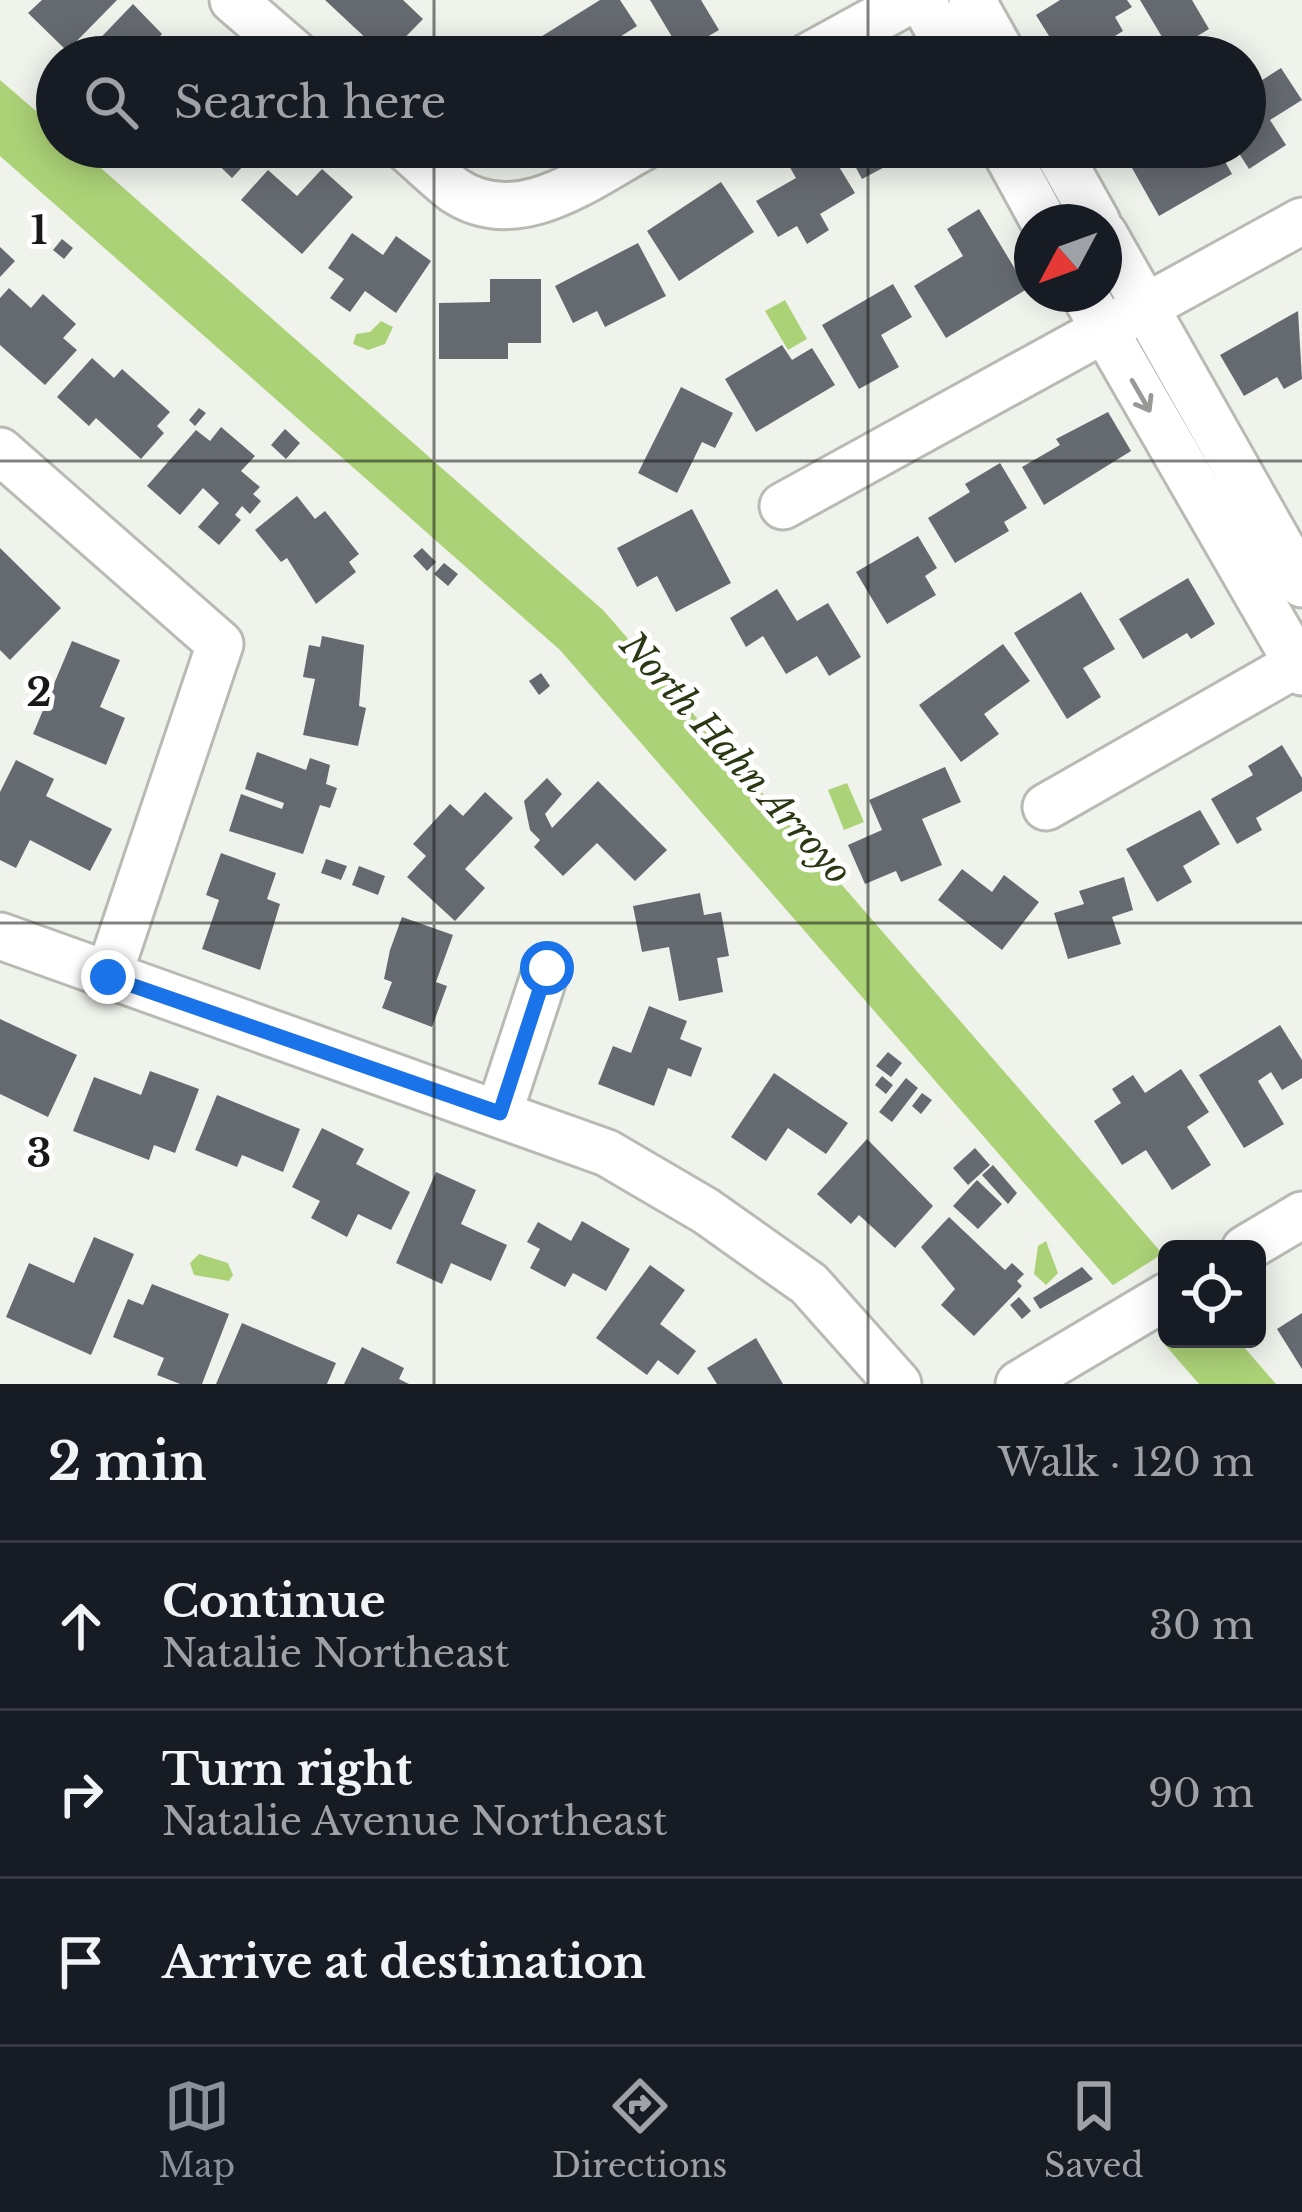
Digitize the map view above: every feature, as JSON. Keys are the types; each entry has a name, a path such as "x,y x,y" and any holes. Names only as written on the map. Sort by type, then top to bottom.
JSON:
{"street":[{"path":"232,0 274,36"},
{"path":"845,36 911,0"},
{"path":"922,0 942,36"},
{"path":"971,0 992,36"},
{"path":"429,168 458,193 502,206 545,201 605,168"},
{"path":"1014,168 1034,204"},
{"path":"1066,168 1087,204"},
{"path":"783,506 1094,313 1145,308 1302,221"},
{"path":"1122,266 1302,584"},
{"path":"1046,807 1300,665 1094,313"},
{"path":"0,451 220,644 108,977"},
{"path":"0,936 607,1153 706,1211 809,1284 898,1384"},
{"path":"500,1113 547,968"},
{"path":"1260,1240 1302,1215"},
{"path":"1019,1384 1158,1302"}],"shaded area":[{"path":"0,80 36,111 36,168 101,168 603,610 1158,1249 1158,1337 560,650 0,156"},
{"path":"785,300 807,339 788,350 765,311"},
{"path":"381,321 393,327 385,344 368,350 353,344 356,334 370,332"},
{"path":"847,783 864,822 844,830 828,790"},
{"path":"1046,1241 1058,1273 1046,1285 1034,1274 1038,1246"},
{"path":"199,1254 228,1263 233,1275 229,1281 194,1275 190,1263"},
{"path":"1168,1348 1245,1348 1276,1384 1199,1384"}],"pier":[{"path":"1158,1257 1158,1347 1107,1289"}],"building":[{"path":"42,0 117,0 82,36 52,36 28,13"},
{"path":"325,0 403,0 423,19 406,36 364,36"},
{"path":"600,0 620,0 637,26 621,36 542,36"},
{"path":"650,0 701,0 719,30 709,36 671,36"},
{"path":"1060,0 1127,0 1132,7 1115,17 1123,31 1115,36 1049,36 1036,15"},
{"path":"1140,0 1192,0 1209,29 1197,36 1161,36"},
{"path":"133,4 162,34 160,36 102,36"},
{"path":"1281,68 1302,100 1270,120 1286,145 1266,158 1266,78"},
{"path":"222,168 241,168 232,178"},
{"path":"790,168 840,168 855,193 820,214 829,230 807,244 797,226 778,237 756,201 796,178"},
{"path":"856,168 883,168 862,179"},
{"path":"1132,168 1229,168 1232,174 1159,216"},
{"path":"322,169 353,197 302,254 241,200 268,170 297,196"},
{"path":"721,182 754,232 679,281 647,231"},
{"path":"979,209 1014,267 1014,297 946,338 914,286 963,256 947,229"},
{"path":"352,233 383,255 396,236 431,261 396,313 365,291 350,312 330,298 344,279 328,268"},
{"path":"62,239 73,248 64,259 53,250"},
{"path":"638,243 666,296 605,327 597,311 573,323 555,286"},
{"path":"0,247 15,261 0,277"},
{"path":"490,279 541,279 541,343 508,343 508,359 439,359 439,303 490,302"},
{"path":"893,284 912,317 881,335 899,367 859,389 822,325"},
{"path":"9,288 31,308 43,294 76,324 63,338 77,350 45,385 0,345 0,298"},
{"path":"1298,311 1302,379 1284,389 1277,377 1244,396 1220,355"},
{"path":"782,345 792,360 812,348 835,385 756,432 725,379"},
{"path":"92,358 114,378 122,369 170,412 157,426 164,433 141,459 96,418 89,426 57,397"},
{"path":"681,387 733,413 715,448 702,442 677,493 638,473"},
{"path":"199,408 206,413 195,426 189,420"},
{"path":"1108,412 1131,451 1044,505 1022,467 1060,445 1056,439"},
{"path":"221,427 255,456 241,471 260,487 253,494 261,501 250,514 242,506 235,515 241,520 219,545 198,527 219,503 203,488 180,515 147,486 196,430 210,441"},
{"path":"285,429 300,443 286,459 271,445"},
{"path":"1000,463 1027,508 1004,522 1009,531 955,563 928,518 970,492 965,484"},
{"path":"297,496 315,519 325,511 359,554 349,562 356,572 316,604 287,558 281,562 255,530"},
{"path":"692,509 731,583 676,612 657,576 637,587 617,548"},
{"path":"918,536 937,568 925,576 936,595 887,624 856,572"},
{"path":"0,548 61,608 10,660 0,650"},
{"path":"422,548 436,562 427,571 413,556"},
{"path":"444,563 458,574 448,586 434,574"},
{"path":"1188,578 1215,624 1191,639 1187,633 1143,659 1119,619"},
{"path":"777,589 797,621 828,603 861,657 829,676 817,656 786,674 763,636 746,647 730,618"},
{"path":"1081,592 1115,649 1083,668 1101,697 1067,719 1014,633"},
{"path":"322,636 364,645 359,706 366,708 358,746 303,735 315,679 303,677 309,645 320,647"},
{"path":"72,641 120,660 100,707 125,718 106,765 33,734"},
{"path":"1003,644 1030,681 984,714 999,734 961,762 919,705"},
{"path":"541,673 550,686 539,695 529,681"},
{"path":"1282,745 1302,778 1302,791 1256,818 1262,830 1237,844 1211,799 1253,775 1248,766"},
{"path":"257,752 306,770 310,758 330,765 326,784 337,788 330,808 320,805 303,854 229,831 241,794 282,809 284,803 245,789"},
{"path":"16,760 54,779 46,796 112,829 90,871 30,840 16,868 0,860 0,792"},
{"path":"945,767 961,802 922,819 942,865 901,882 896,871 865,884 848,845 882,830 869,800"},
{"path":"547,778 562,794 545,814 552,828 598,781 667,850 635,881 597,843 563,876 534,847 540,840 530,830 524,801"},
{"path":"485,792 513,818 465,869 485,888 455,921 407,877 426,856 413,844 450,804 463,816"},
{"path":"1200,810 1220,844 1183,866 1192,882 1157,902 1126,849"},
{"path":"221,853 276,873 267,899 280,904 260,970 202,949 219,900 206,895"},
{"path":"326,859 347,866 341,880 321,873"},
{"path":"359,866 385,876 378,895 352,885"},
{"path":"962,869 992,892 1004,875 1039,902 1002,950 938,900"},
{"path":"1124,877 1133,910 1112,917 1121,944 1068,959 1054,913 1084,904 1079,891"},
{"path":"700,893 704,915 721,912 729,956 717,958 723,992 679,1001 669,947 642,952 633,906"},
{"path":"402,917 453,935 436,982 447,986 432,1027 382,1008 392,982 384,979 390,950"},
{"path":"649,1006 687,1021 680,1039 702,1048 691,1077 668,1068 654,1106 598,1084 613,1046 631,1053"},
{"path":"0,1019 77,1055 48,1117 0,1094"},
{"path":"1280,1025 1302,1060 1302,1078 1282,1090 1271,1072 1258,1081 1284,1124 1244,1148 1199,1075"},
{"path":"888,1052 902,1063 891,1077 876,1066"},
{"path":"1181,1069 1209,1112 1187,1127 1211,1165 1172,1190 1146,1150 1122,1165 1094,1121 1121,1103 1112,1089 1133,1075 1145,1093"},
{"path":"150,1071 199,1089 175,1153 154,1145 149,1160 73,1131 94,1077 141,1095"},
{"path":"774,1073 848,1123 826,1154 788,1128 766,1161 731,1137"},
{"path":"882,1076 893,1085 886,1094 875,1085"},
{"path":"906,1078 918,1088 892,1122 879,1112"},
{"path":"922,1093 932,1100 921,1114 912,1106"},
{"path":"217,1095 300,1129 283,1172 242,1155 237,1167 195,1150"},
{"path":"322,1128 364,1149 356,1164 410,1192 391,1230 358,1214 347,1237 311,1218 320,1201 292,1187"},
{"path":"867,1139 933,1206 895,1248 859,1215 851,1224 817,1194"},
{"path":"975,1148 990,1165 968,1185 953,1168"},
{"path":"993,1165 1017,1193 1008,1204 982,1175"},
{"path":"436,1172 476,1190 461,1224 507,1245 491,1281 451,1263 442,1284 396,1263"},
{"path":"977,1180 1002,1204 978,1229 953,1206"},
{"path":"949,1217 1005,1270 1012,1263 1024,1274 1017,1281 1022,1286 974,1336 941,1305 955,1289 921,1247"},
{"path":"582,1221 630,1249 606,1291 573,1273 565,1287 530,1268 540,1249 527,1242 538,1222 571,1241"},
{"path":"94,1237 134,1254 91,1355 6,1317 29,1263 74,1283"},
{"path":"650,1265 685,1290 660,1324 696,1351 678,1375 658,1360 647,1375 596,1338"},
{"path":"1082,1267 1093,1279 1040,1309 1033,1298"},
{"path":"152,1284 229,1314 202,1384 180,1384 157,1375 164,1358 113,1337 128,1299 143,1305"},
{"path":"1019,1297 1031,1311 1022,1319 1010,1305"},
{"path":"1302,1313 1302,1369 1277,1329"},
{"path":"242,1323 336,1363 327,1384 216,1384"},
{"path":"756,1338 783,1384 717,1384 707,1368"},
{"path":"362,1347 404,1368 399,1379 409,1384 344,1384"}],"route":[{"path":"108,977 500,1113 547,968"}],"water label":[{"name":"North Hahn Arroyo","path":"736,758"}]}
